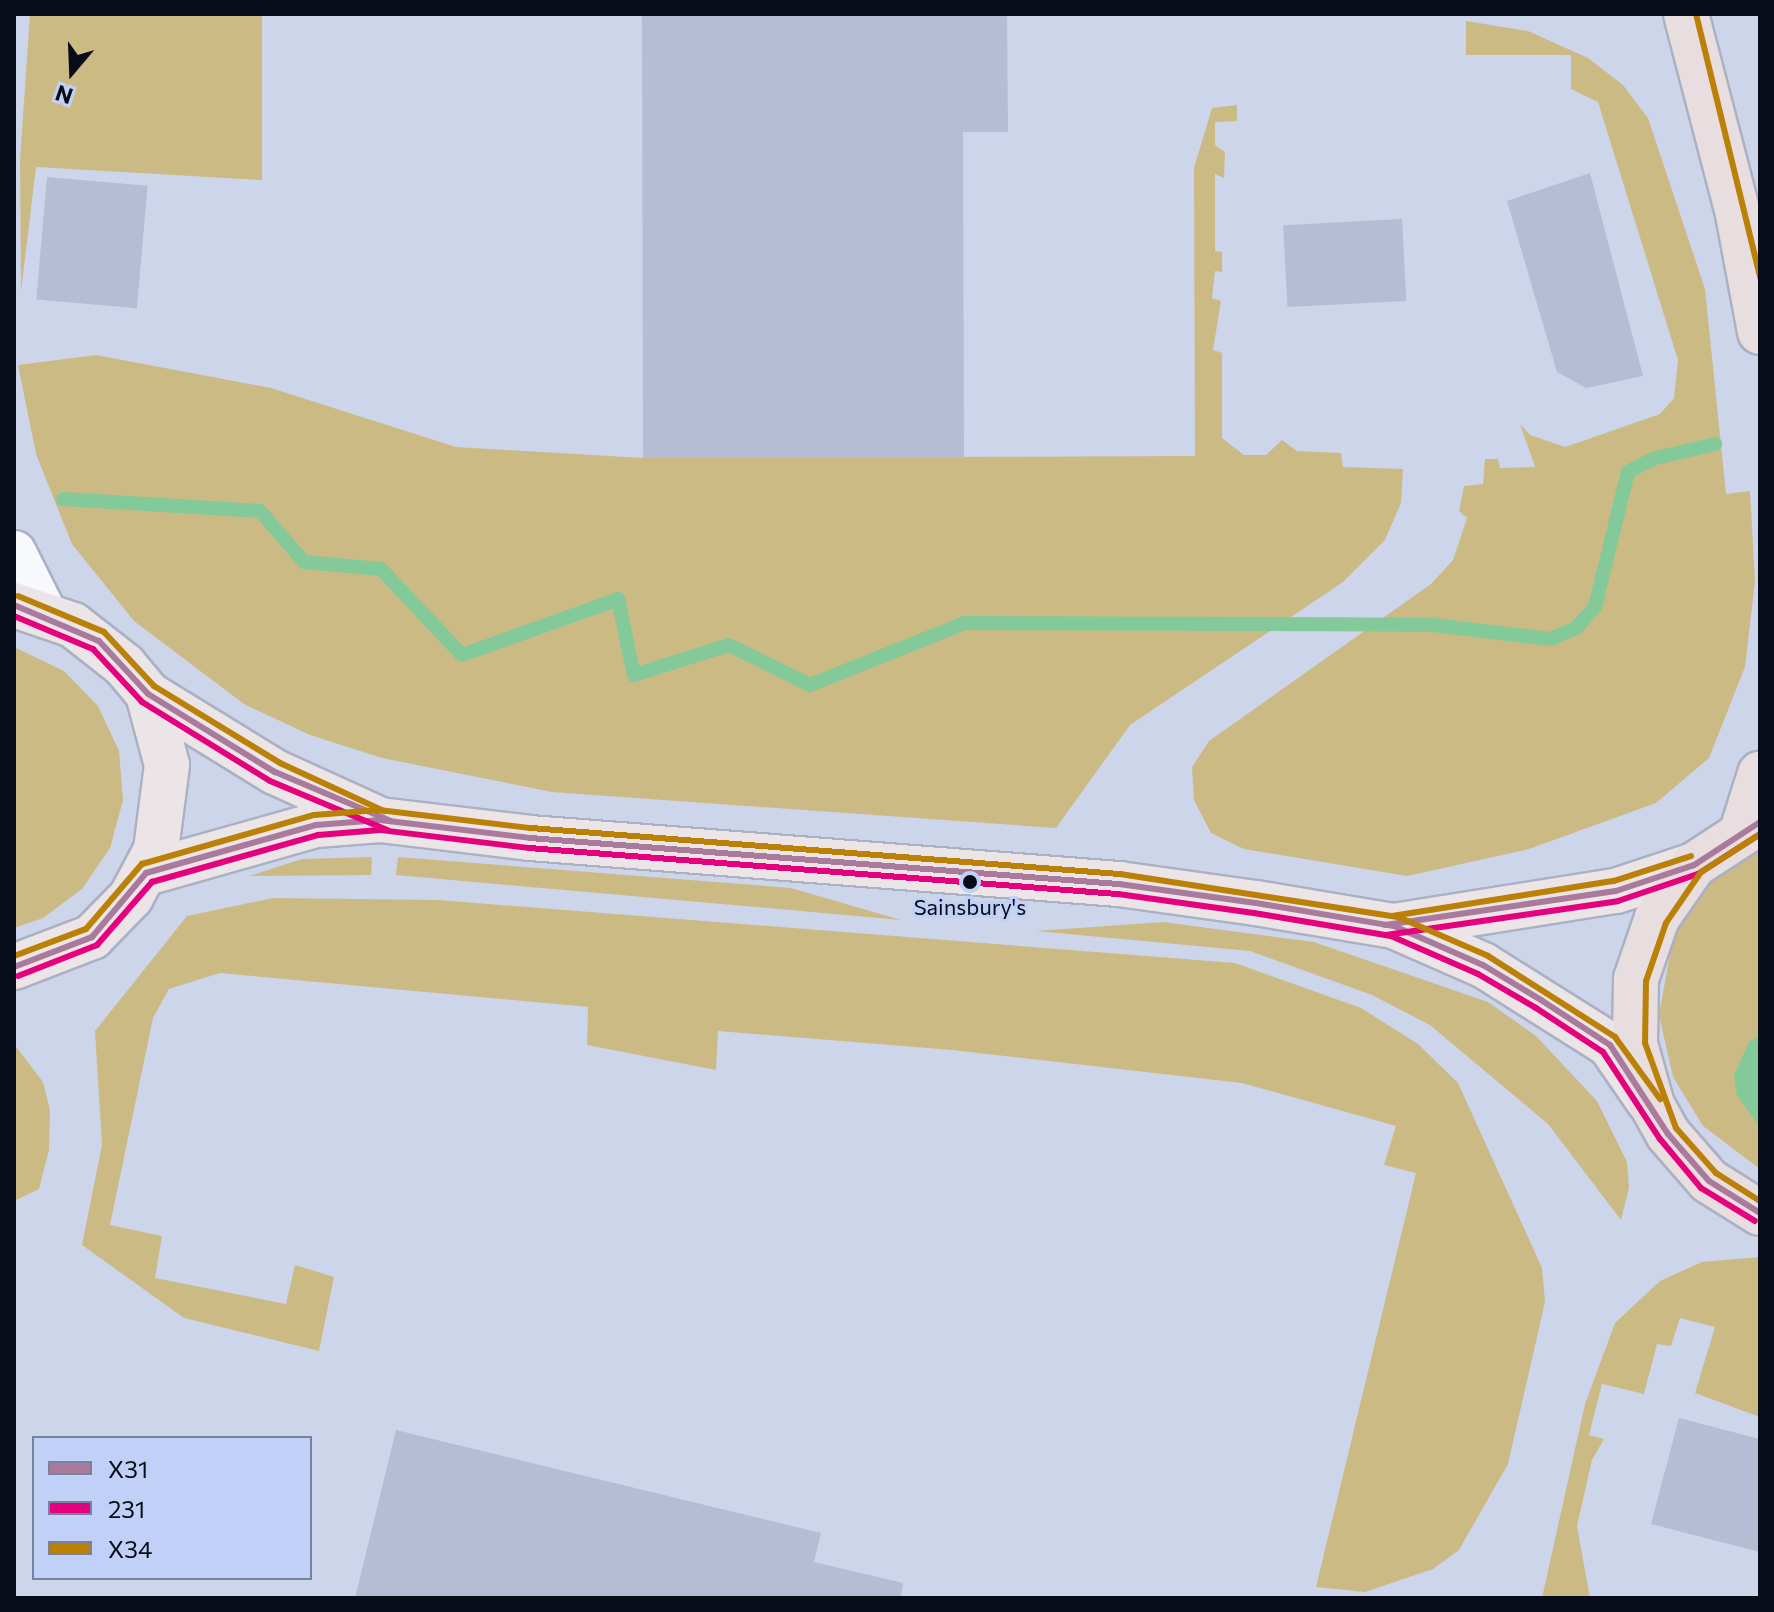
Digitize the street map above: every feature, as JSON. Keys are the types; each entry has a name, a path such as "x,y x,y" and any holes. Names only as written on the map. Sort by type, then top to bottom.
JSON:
{"highway":[{"path":"1686,14 1738,214 1760,332"},
{"path":"1760,774 1751,825 1694,865 1657,918 1636,979 1635,1044 1652,1105 1709,1181 1760,1213"}],"main road":[{"path":"29,609 99,641 148,694 275,772 380,820"},
{"path":"14,967 92,937 146,873 161,823 167,765 148,694"},
{"path":"146,873 316,825 380,820 530,838 1119,884 1394,926 1483,965 1610,1045 1652,1105"},
{"path":"1394,926 1616,891 1694,865"}],"street":[{"path":"14,553 29,609"}],"shaded area":[{"path":"30,14 262,14 262,180 36,167 21,292 20,160"},
{"path":"1466,21 1528,31 1588,58 1623,85 1648,118 1705,289 1726,494 1750,491 1755,581 1745,667 1709,758 1656,803 1529,849 1407,876 1244,849 1211,833 1194,800 1192,767 1209,741 1431,584 1453,560 1467,518 1459,511 1464,486 1483,484 1485,459 1498,459 1500,468 1535,467 1520,424 1530,435 1565,447 1660,414 1674,398 1678,360 1598,102 1571,89 1571,55 1466,55"},
{"path":"1237,105 1237,121 1215,122 1215,145 1225,152 1224,178 1215,174 1215,251 1222,252 1222,272 1215,271 1212,298 1221,301 1213,350 1222,353 1222,438 1244,455 1266,455 1282,440 1297,451 1341,453 1343,467 1403,469 1401,503 1385,540 1343,582 1130,725 1056,828 552,792 382,758 310,735 244,704 134,621 72,544 36,454 18,365 96,355 271,388 456,447 643,458 1195,456 1194,168 1212,108"},
{"path":"14,647 64,671 98,706 119,751 123,800 110,848 82,889 43,918 14,928"},
{"path":"1760,847 1760,1169 1703,1126 1673,1077 1659,1015 1673,938 1692,905 1719,874"},
{"path":"372,857 371,875 249,876 302,859"},
{"path":"398,857 791,888 901,920 396,875"},
{"path":"273,898 438,900 1235,963 1361,1008 1418,1044 1458,1083 1542,1268 1545,1302 1508,1464 1459,1550 1433,1569 1365,1592 1316,1587 1416,1173 1384,1165 1396,1126 1242,1083 952,1050 718,1031 716,1070 587,1045 588,1007 220,973 169,989 153,1018 110,1225 162,1236 155,1278 286,1304 295,1265 334,1277 319,1351 184,1318 82,1245 102,1145 95,1031 187,916"},
{"path":"1163,922 1314,942 1488,1002 1536,1036 1597,1101 1627,1162 1629,1188 1621,1220 1548,1124 1430,1025 1372,995 1250,951 1036,931"},
{"path":"1760,1035 1760,1127 1737,1095 1734,1075 1749,1042"},
{"path":"14,1044 43,1082 50,1110 49,1150 39,1189 14,1201"},
{"path":"1760,1257 1760,1417 1695,1393 1715,1327 1680,1318 1671,1346 1657,1344 1644,1394 1602,1384 1589,1435 1604,1439 1592,1460 1577,1526 1590,1598 1542,1598 1585,1404 1615,1323 1660,1281 1702,1262"}],"building":[{"path":"642,14 1007,14 1008,132 963,132 964,458 643,458"},
{"path":"1590,173 1643,376 1586,388 1557,372 1507,201"},
{"path":"47,177 148,186 137,308 36,300"},
{"path":"1402,219 1406,301 1287,307 1283,225"},
{"path":"1679,1418 1760,1439 1760,1552 1651,1524"},
{"path":"396,1430 821,1533 814,1562 903,1583 901,1598 355,1598"}],"waterway":[{"path":"63,499 260,511 304,562 381,569 462,655 618,599 634,675 729,645 810,685 965,623 1433,625 1551,639 1576,628 1595,607 1628,472 1652,459 1715,444"}],"transit line":[{"name":"X34","path":"1696,14 1760,277"},
{"name":"X34","path":"18,596 104,632 154,686 280,763 384,811"},
{"name":"X31","path":"14,605 99,641 148,694 275,772 391,821"},
{"name":"231","path":"14,616 93,649 142,702 270,781 387,830"},
{"name":"X34","path":"14,956 86,929 142,864 314,815 379,810 531,828 1120,874 1398,917 1488,956 1615,1037 1660,1099"},
{"name":"X31","path":"14,967 92,937 146,873 316,825 380,820 530,838 1119,884 1256,903 1394,926 1483,965 1541,1000 1610,1045 1668,1134 1709,1181 1760,1213"},
{"name":"X31","path":"1385,925 1616,891 1694,865 1760,822"},
{"name":"231","path":"18,976 97,945 152,882 318,835 380,830 529,848 1118,894 1254,913 1391,936 1478,974 1536,1008 1603,1052 1660,1139 1701,1188 1755,1221"},
{"name":"231","path":"1386,935 1618,901 1698,874 1760,834"},
{"name":"X34","path":"1760,834 1701,872 1666,923 1646,981 1645,1043 1676,1128 1716,1173 1760,1201"},
{"name":"X34","path":"1392,916 1614,881 1691,856"}],"place":[{"name":"Sainsbury's","path":"970,882"}]}
